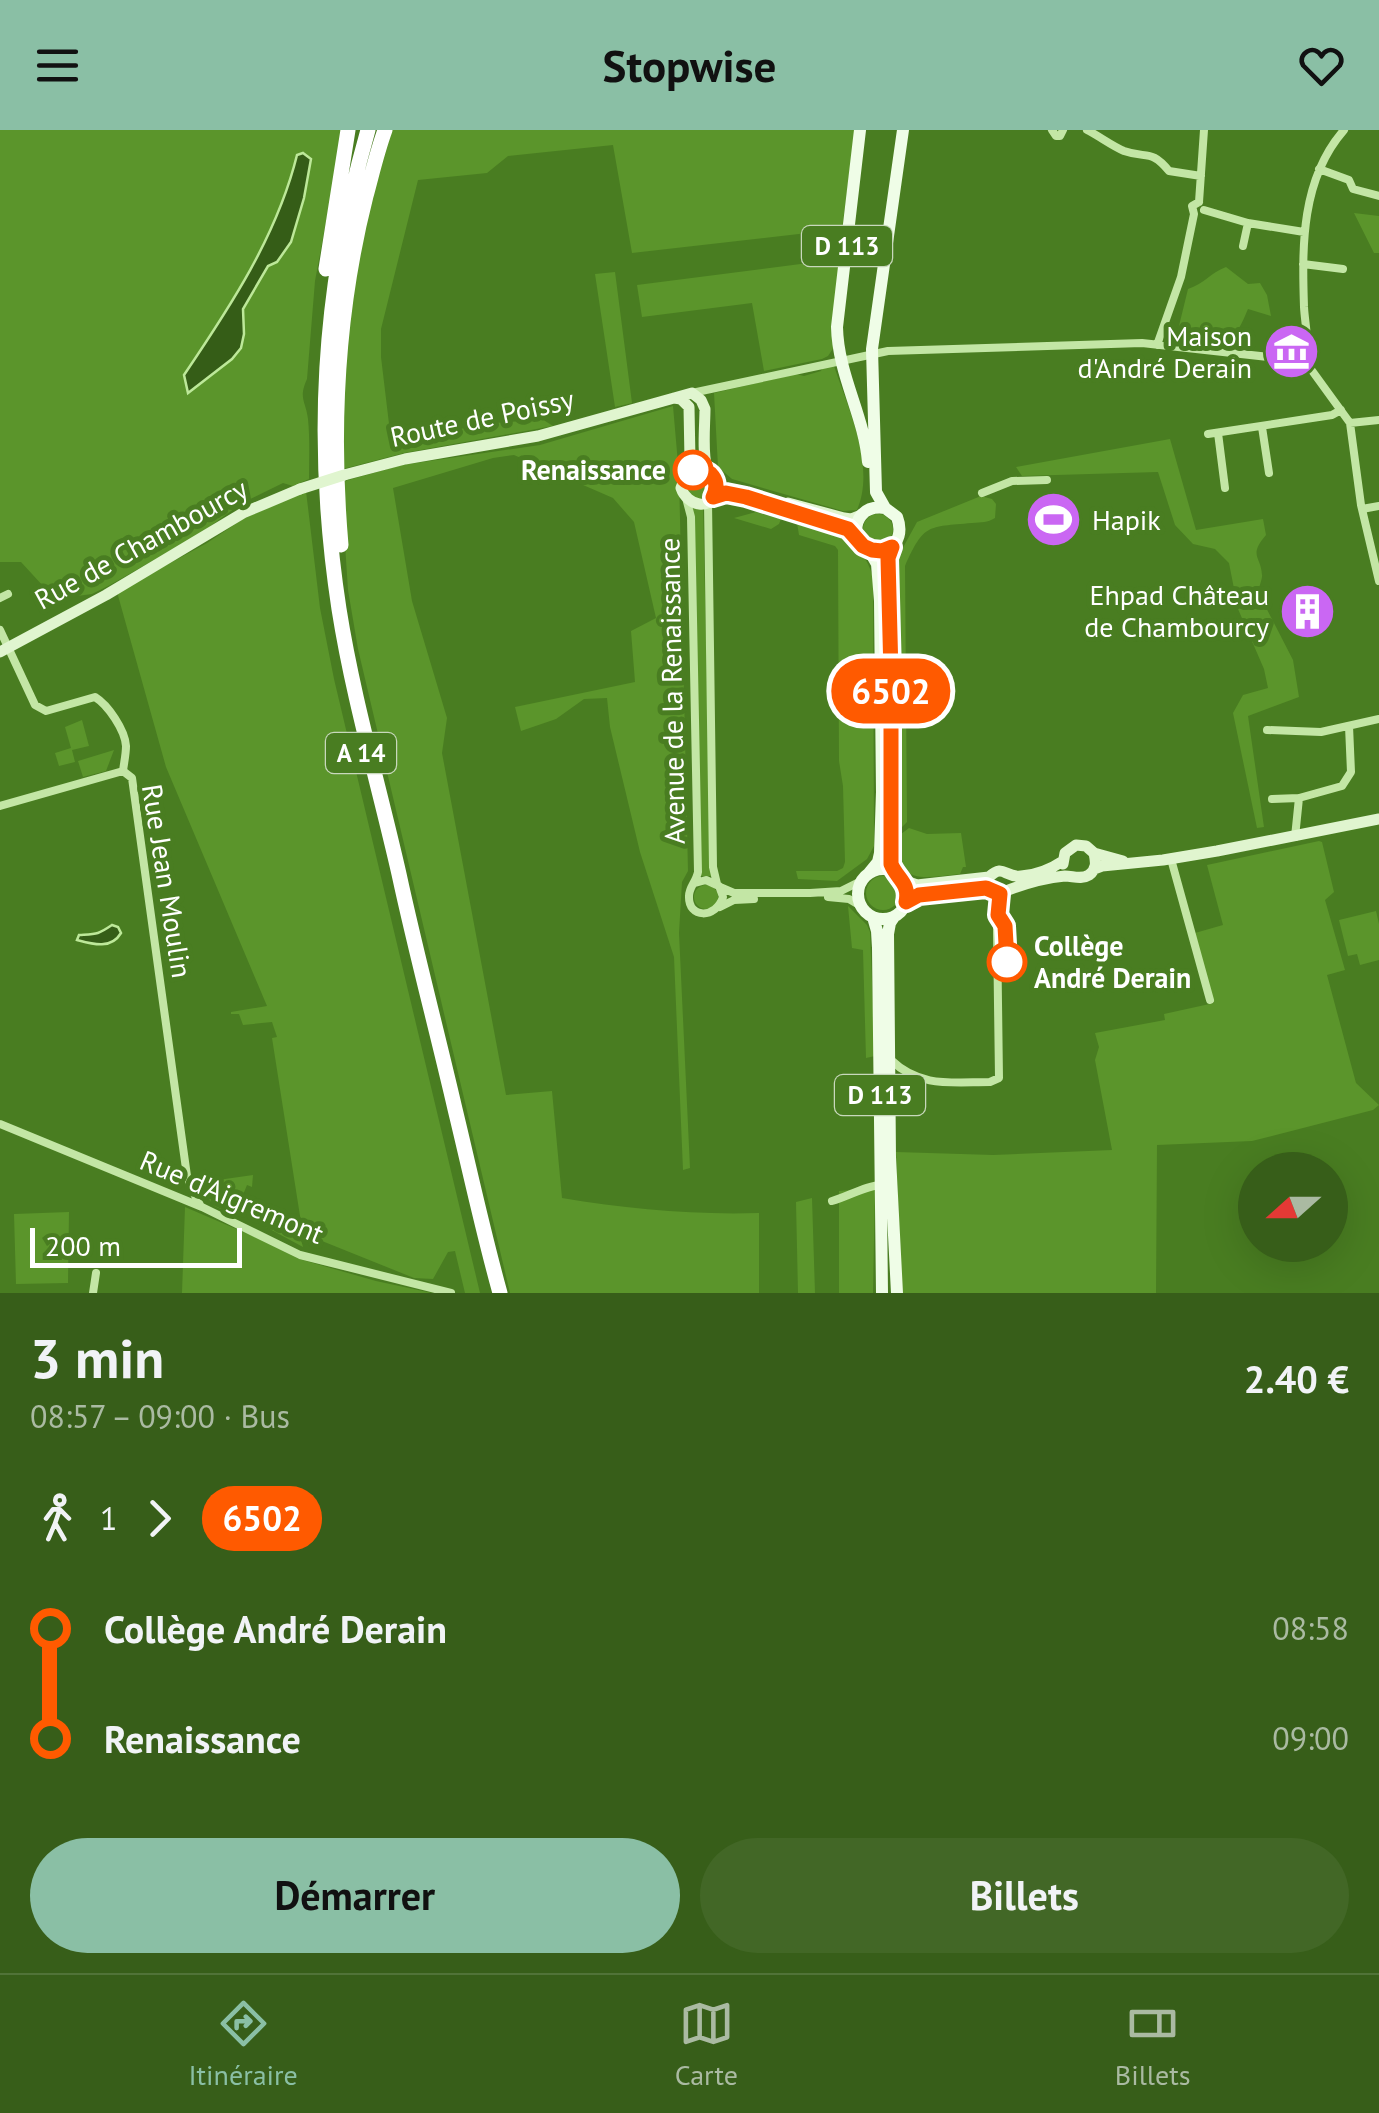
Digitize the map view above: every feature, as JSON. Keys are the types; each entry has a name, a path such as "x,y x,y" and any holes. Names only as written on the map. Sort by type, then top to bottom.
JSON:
{"highway":[{"path":"336,203 348,130"},
{"name":"A 14","path":"357,130 336,203 317,351 319,527 330,612 490,1293"},
{"name":"A 14","path":"368,130 348,200 327,351 324,415 329,526 339,608 354,678 415,948 500,1293"},
{"path":"354,678 338,518 336,431 348,277 384,130"}],"main road":[{"name":"D 113","path":"860,130 837,327 840,362 864,435 869,494 864,512"},
{"name":"D 113","path":"884,508 876,489 874,333 903,130"},
{"path":"884,508 894,513 900,525 888,558 892,806 889,854 908,893 902,910 883,919 873,917 861,906 858,894 865,877 878,862 882,792 878,564 858,539 856,524 864,512 884,508"},
{"path":"870,550 892,547"},
{"path":"865,877 880,869 899,876"},
{"name":"D 113","path":"873,917 878,936 895,1293"},
{"name":"D 113","path":"882,1293 885,1083 889,1058 887,940 894,917"}],"street":[{"path":"1052,130 1060,136 1063,130"},
{"path":"1087,130 1124,151 1150,155 1169,171 1201,176"},
{"path":"1202,206 1204,130"},
{"path":"1344,130 1329,146 1318,169 1304,232 1308,351 1305,361 1350,424 1379,581"},
{"path":"1318,169 1349,180 1353,189 1379,196"},
{"path":"1157,345 1181,277 1194,214 1192,206 1248,223 1304,232"},
{"path":"1242,246 1248,223"},
{"path":"1303,264 1343,269"},
{"name":"Route de Poissy","path":"300,489 405,458 538,436 692,393 888,351 1142,343 1305,361"},
{"path":"692,393 702,400 705,409 706,456 716,490 711,499"},
{"path":"674,398 689,407 690,460 682,485 686,498 698,504 726,493 746,497 846,528 858,539"},
{"path":"1208,434 1332,415 1341,410"},
{"path":"1350,424 1379,420"},
{"path":"1262,427 1270,473"},
{"path":"1218,432 1225,488"},
{"path":"688,473 698,469 734,488 844,518 864,512"},
{"path":"982,493 1012,481 1047,480"},
{"name":"Rue de Chambourcy","path":"4,649 106,595 243,514 300,489"},
{"name":"Avenue de la Renaissance","path":"686,498 691,517 698,868 695,883"},
{"name":"Avenue de la Renaissance","path":"711,499 713,868 718,885"},
{"path":"1364,513 1379,506"},
{"path":"1364,513 1379,515"},
{"path":"0,630 4,649"},
{"name":"Rue Jean Moulin","path":"4,649 39,709 46,711 95,698 105,703 125,739 122,771 132,778 187,1176 184,1194"},
{"path":"1267,730 1310,732 1379,719"},
{"path":"1272,800 1336,789 1348,780 1352,772 1349,726"},
{"path":"0,806 122,771"},
{"path":"1295,837 1299,798"},
{"path":"899,876 918,885 1014,888 1071,876 1084,877 1102,866 1171,859 1379,819"},
{"path":"889,1058 904,1072 929,1082 990,1082 998,1078 993,886 998,870 1023,876 1052,868 1076,845 1132,863"},
{"path":"1094,853 1094,869"},
{"path":"1171,859 1210,1000"},
{"path":"1063,861 1071,876"},
{"path":"861,906 842,897 734,900 705,914 693,908 688,895 695,883 706,880 740,894 810,893 841,891 865,877"},
{"path":"718,885 723,897 718,908"},
{"path":"906,902 919,895 993,886"},
{"path":"862,1084 885,1083 904,1072"},
{"name":"Rue d'Aigremont","path":"0,1124 167,1194 184,1194 202,1207 300,1255 452,1293"},
{"path":"832,1201 858,1193 868,1185 882,1185"},
{"path":"93,1293 96,1273"}],"shaded area":[{"path":"0,130 343,130 315,281 303,391 309,426 309,479 293,486 283,483 242,503 201,533 92,594 55,599 21,562 0,562"},
{"path":"387,130 855,130 842,229 632,253 613,145 508,156 487,173 418,180 381,329 390,432 403,439 523,421 531,412 553,426 404,453 339,470 339,426 357,252"},
{"path":"303,153 311,159 291,242 277,262 268,266 243,309 241,348 188,393 184,375 250,270 277,214 297,155"},
{"path":"1354,213 1379,216 1379,253 1374,253"},
{"path":"839,259 834,347 822,359 764,371 752,303 642,317 637,285"},
{"path":"1226,267 1248,284 1260,283 1271,316 1248,309 1234,335 1218,342 1203,342 1183,334 1178,330 1188,289"},
{"path":"615,272 632,403 615,407 595,274"},
{"path":"834,366 862,456 862,493 857,510 843,511 732,479 718,467 714,393 796,374 804,376"},
{"path":"673,406 679,475 688,871 682,882 679,933 690,1168 683,1170 674,957 640,852 610,727 607,698 584,699 556,719 521,731 515,707 635,682 631,631 656,618 634,522 613,498 514,455 393,488 412,601 447,718 442,753 506,1095 552,1091 562,1198 660,1210 759,1213 759,1293 510,1293 358,649 348,590 341,482 402,465 540,445"},
{"path":"1170,439 1196,530 1263,519 1266,535 1257,552 1262,576 1258,592 1293,660 1299,697 1248,716 1264,827 1257,828 1233,713 1243,695 1268,688 1264,669 1238,609 1229,563 1215,549 1193,544 1175,525 1158,472 1022,476 1016,467"},
{"path":"699,475 711,487 699,499 687,487"},
{"path":"306,491 320,608 334,679 480,1293 465,1293 455,1251 448,1252 433,1279 414,1278 303,1235 272,1038 277,1037 272,1022 243,1025 239,1014 231,1014 267,1006 166,767 117,592 243,519"},
{"path":"981,496 996,504 995,518 929,530 917,542 905,566 907,822 898,831 894,564 917,522"},
{"path":"693,504 703,504 711,876 701,876"},
{"path":"756,512 781,519 771,529 734,518"},
{"path":"878,514 892,523 893,529 884,543 878,544 864,535 863,529 872,515"},
{"path":"797,523 834,534 853,545 868,563 873,577 874,846 867,859 837,881 798,879 796,871 837,871 845,862 839,761 838,550 799,535"},
{"path":"82,720 89,746 72,750 75,762 59,766 55,753 71,748 65,727"},
{"path":"114,750 106,771 83,777 78,761"},
{"path":"909,828 927,834 961,833 966,867 960,874 934,877 907,871 898,853 897,837"},
{"path":"1319,841 1334,892 1325,900 1345,970 1327,975 1356,1083 1379,1105 1373,1110 1252,1141 1157,1145 1156,1293 902,1293 896,1152 993,1155 1112,1150 1095,1060 1099,1047 1095,1033 1165,1020 1164,1014 1214,1003 1195,933 1223,925 1207,865"},
{"path":"883,876 895,881 900,893 895,905 883,910 871,905 866,893 871,881"},
{"path":"706,885 715,888 715,906 706,909 697,906 694,897 697,888"},
{"path":"848,906 870,932 875,1056 866,1058 863,950 852,948"},
{"path":"1376,911 1379,960 1360,965 1357,954 1348,956 1339,920"},
{"path":"112,925 121,933 112,942 77,940 79,935 97,933"},
{"path":"253,1175 252,1187 247,1185 240,1202 245,1205 242,1212 235,1215 214,1206 197,1183"},
{"path":"875,1188 873,1293 839,1293 839,1191"},
{"path":"812,1198 815,1293 798,1293 796,1202"},
{"path":"185,1207 299,1259 432,1293 182,1293"},
{"path":"69,1212 68,1283 16,1284 14,1214"},
{"path":"294,1214 303,1247 266,1227 282,1227"}],"bus line":[{"name":"6502","path":"693,470 704,470 713,476 713,497 726,493 746,497 848,529 872,550 892,547 888,558 891,864 905,882 906,902 919,895 986,888 1000,894 998,915 1005,926 1007,962"}],"place":[{"name":"Maison d'André Derain","path":"1291,352"},
{"name":"Renaissance","path":"693,470"},
{"name":"Hapik","path":"1053,520"},
{"name":"Ehpad Château de Chambourcy","path":"1308,611"},
{"name":"Collège André Derain","path":"1007,962"}]}
